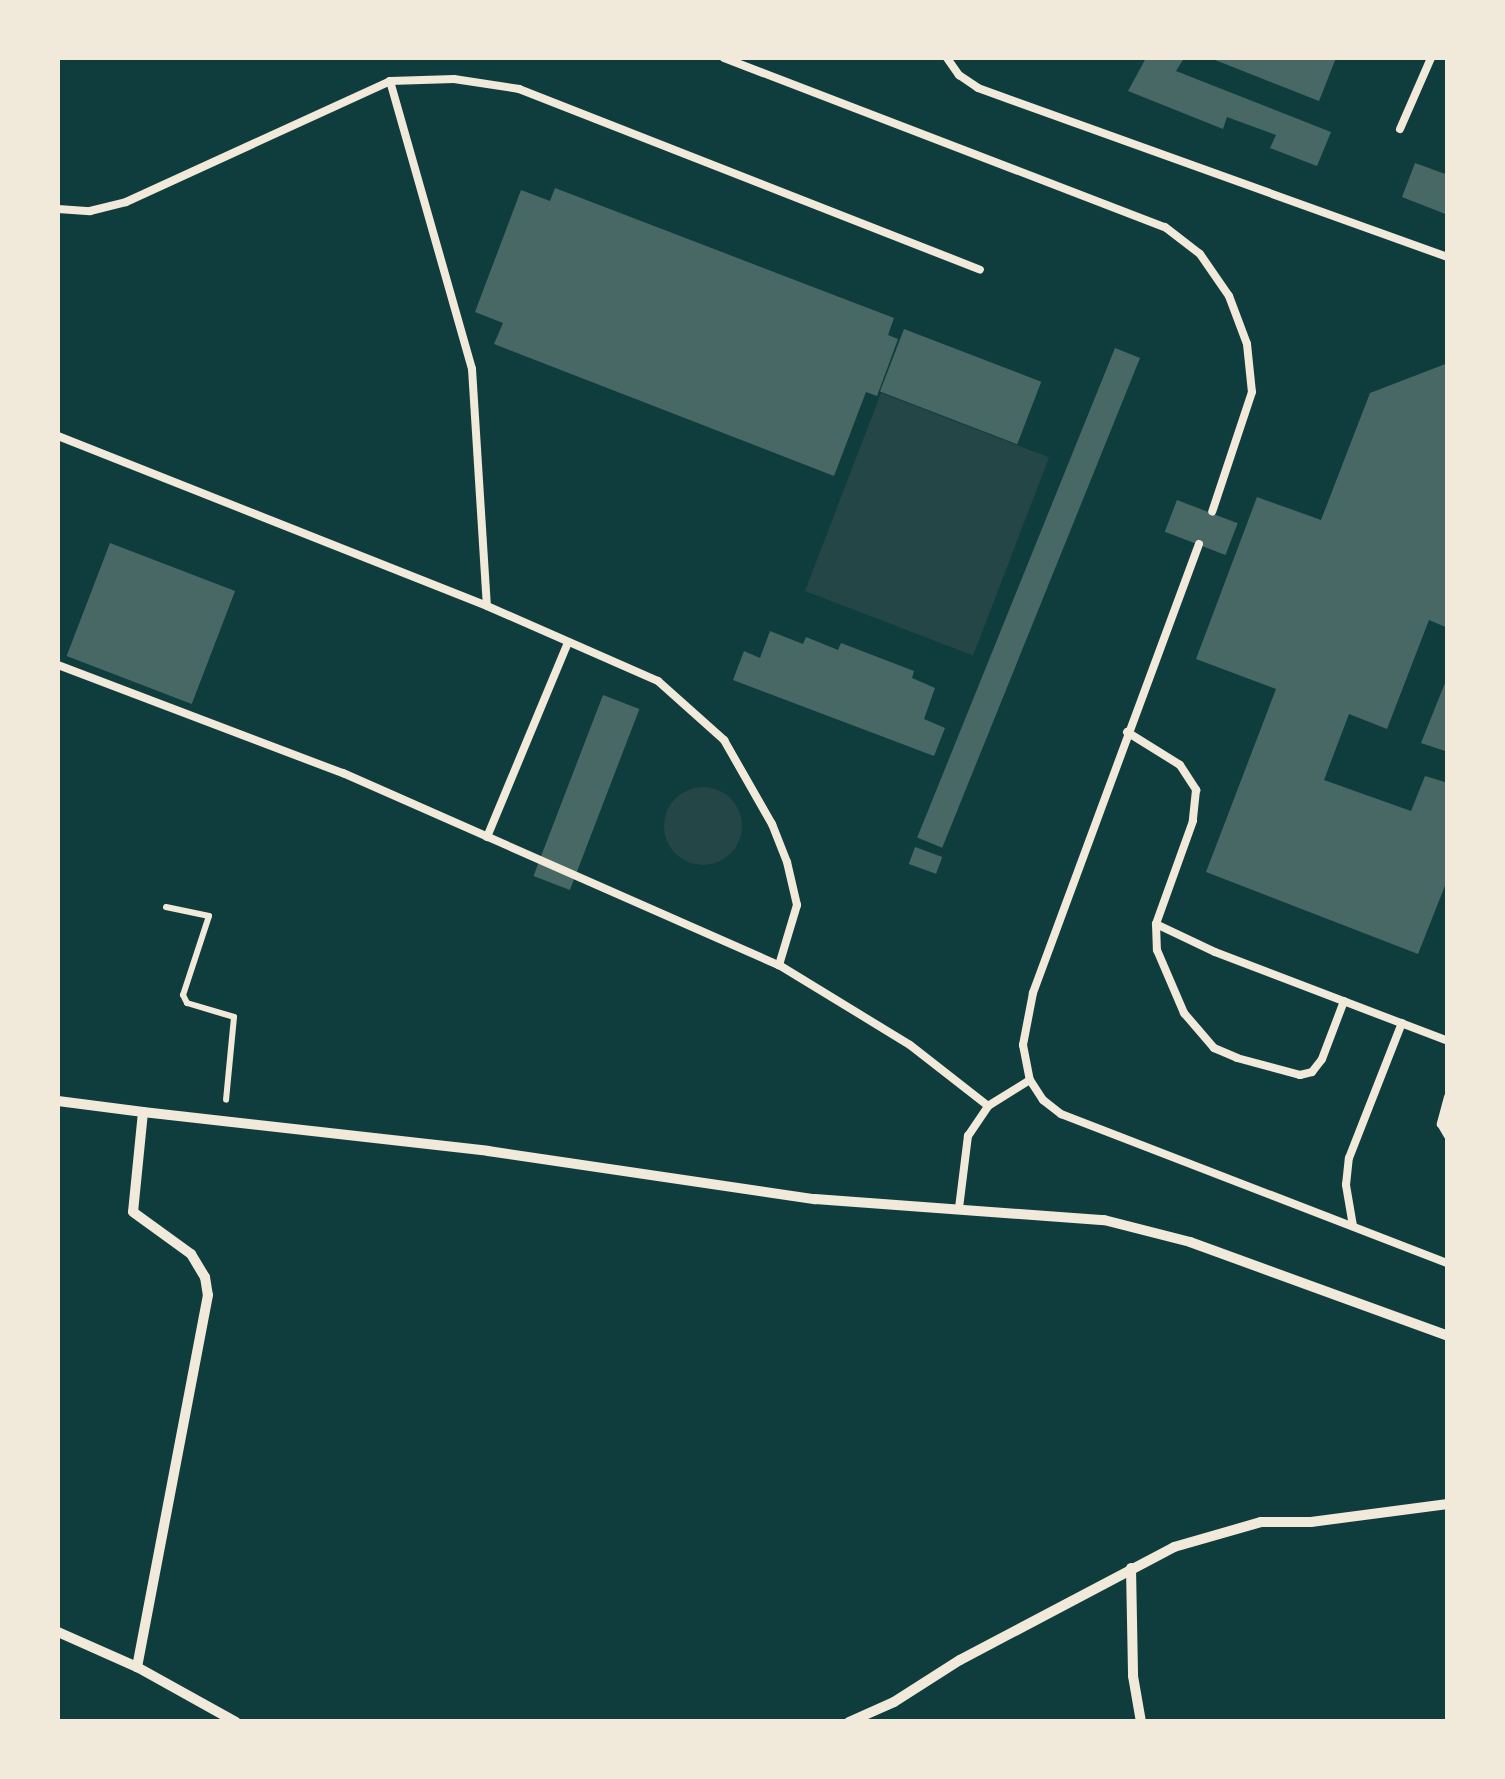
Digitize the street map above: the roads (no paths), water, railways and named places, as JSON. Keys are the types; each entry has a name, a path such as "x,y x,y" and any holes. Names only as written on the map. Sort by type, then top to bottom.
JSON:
{"street":[{"path":"58,1101 488,1151 815,1199 1104,1220 1190,1242 1448,1336"},
{"path":"136,1667 208,1295 205,1277 191,1254 133,1212 144,1112"},
{"path":"849,1722 894,1702 960,1660 1174,1547 1262,1522 1311,1522 1448,1504"},
{"path":"1132,1568 1133,1676 1141,1722"},
{"path":"58,1632 136,1667 236,1722"}],"lane":[{"path":"724,58 1166,227 1200,254 1230,296 1247,344 1252,392 1212,512"},
{"path":"947,58 959,75 978,88 1448,256"},
{"path":"1400,129 1431,58"},
{"path":"58,209 90,211 126,202 390,81 454,79 520,89 980,270"},
{"path":"390,81 472,369 486,606"},
{"path":"58,436 486,606 658,681 724,740 772,824 787,862 797,905 779,965"},
{"path":"1198,544 1033,993 1023,1044 1030,1080 1042,1100 1060,1114 1448,1263"},
{"path":"488,838 568,642"},
{"path":"58,665 343,773 779,965 910,1044 988,1106"},
{"path":"1127,732 1180,765 1196,790 1193,821 1156,924 1158,950 1184,1013 1214,1048 1300,1075 1312,1072 1344,1001"},
{"path":"1156,924 1215,952 1448,1041"},
{"path":"1353,1226 1346,1185 1349,1158 1402,1023"},
{"path":"959,1208 968,1136 988,1106 1010,1088 1030,1080"},
{"path":"1448,1097 1441,1124 1448,1136"}]}
